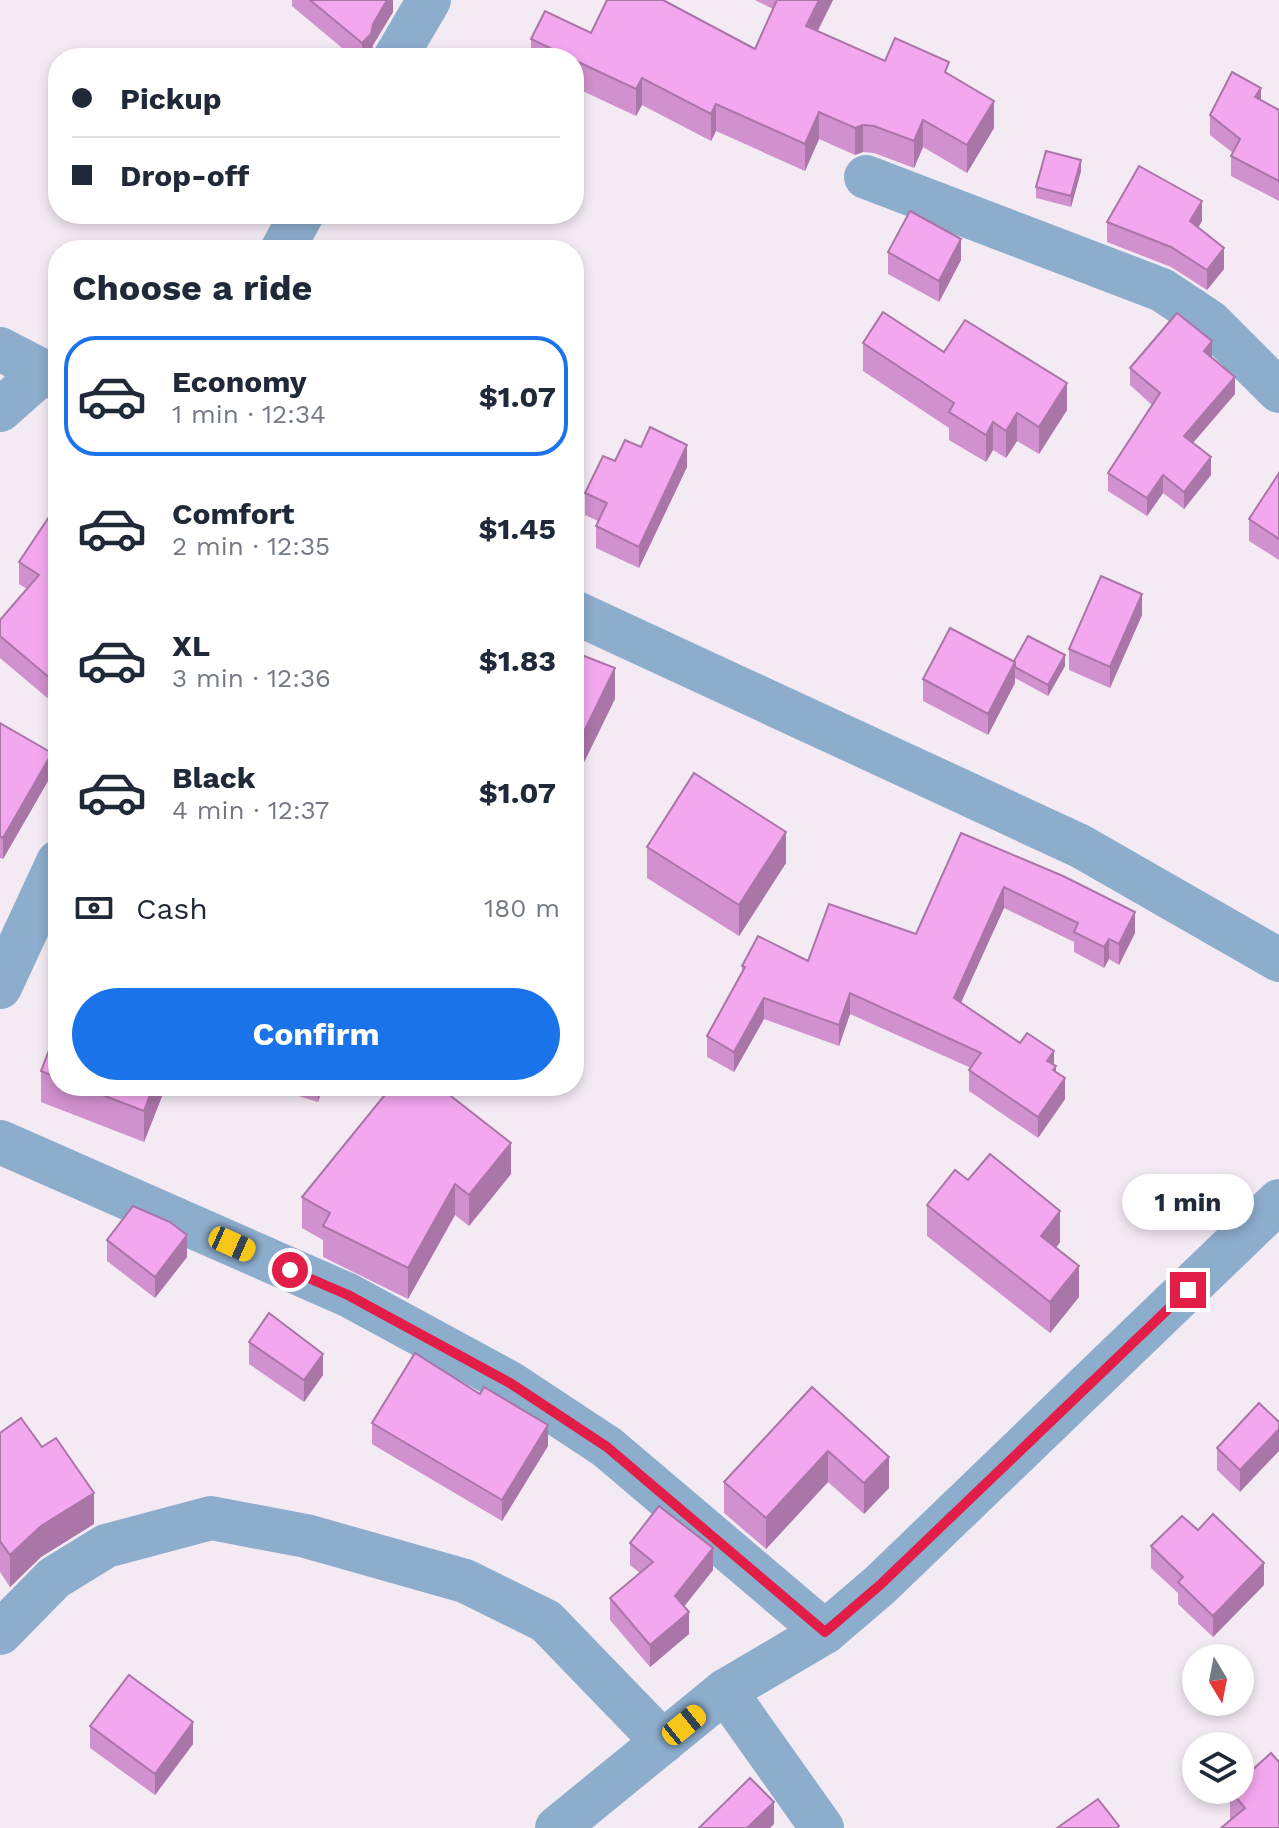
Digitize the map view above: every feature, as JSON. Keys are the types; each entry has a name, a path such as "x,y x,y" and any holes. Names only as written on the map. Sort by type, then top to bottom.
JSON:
{"street":[{"path":"400,48 425,2"},
{"path":"866,177 1162,290 1210,322 1279,391"},
{"path":"0,349 48,375"},
{"path":"0,410 48,377"},
{"path":"584,617 1080,846 1279,960"},
{"path":"0,987 48,884"},
{"path":"0,1142 348,1295 510,1383 607,1447 825,1632"},
{"path":"557,1828 725,1691 825,1632 880,1585 1278,1205"},
{"path":"0,1633 54,1578 106,1546 211,1518 306,1536 465,1581 546,1621 663,1742"},
{"path":"725,1691 822,1828"}],"building":[{"path":"310,0 387,0 373,24 371,34 362,43"},
{"path":"607,0 663,0 755,49 777,0 819,0 806,26 885,61 895,38 949,62 945,72 994,101 967,145 923,120 914,141 874,126 855,128 819,112 805,144 716,104 711,114 642,78 636,89 584,65 584,48 550,48 531,39 545,11 591,33"},
{"path":"1232,72 1261,88 1255,97 1279,110 1279,181 1231,156 1240,139 1210,115"},
{"path":"1046,151 1081,160 1071,196 1036,187"},
{"path":"1139,166 1202,201 1190,221 1224,248 1207,270 1171,247 1107,222"},
{"path":"910,211 961,239 939,281 888,252"},
{"path":"883,312 944,352 965,320 1067,383 1039,427 1017,413 1006,431 993,422 986,435 949,412 954,403 863,343"},
{"path":"1177,313 1212,341 1204,351 1235,377 1184,436 1211,457 1184,492 1163,475 1147,498 1108,473 1160,393 1130,368"},
{"path":"650,427 687,445 639,547 596,526 607,503 585,493 603,456 615,461 625,440 641,447"},
{"path":"1279,473 1279,539 1249,519"},
{"path":"48,518 48,677 0,636 0,620 39,575 19,562"},
{"path":"1101,576 1142,594 1110,667 1069,649"},
{"path":"950,628 1015,662 988,714 923,679"},
{"path":"1028,636 1065,655 1048,685 1015,667 1014,661"},
{"path":"584,656 615,668 584,732"},
{"path":"0,723 48,751 48,760 3,838 0,836"},
{"path":"694,773 786,832 739,905 647,847"},
{"path":"961,833 1063,876 1135,912 1119,944 1109,939 1104,947 1074,932 1078,923 1004,887 954,998 1020,1043 1027,1033 1054,1051 1047,1061 1056,1066 1053,1070 1065,1078 1038,1117 969,1070 981,1053 850,993 839,1025 764,998 734,1052 707,1036 745,967 742,966 758,936 808,961 829,904 916,934"},
{"path":"48,1053 48,1074 41,1071"},
{"path":"105,1096 149,1096 144,1111"},
{"path":"384,1096 451,1096 511,1143 469,1195 455,1184 408,1268 323,1226 330,1213 302,1197"},
{"path":"990,1154 1060,1211 1041,1236 1079,1266 1050,1302 927,1205 955,1170 968,1180"},
{"path":"133,1206 170,1222 187,1235 155,1277 107,1240"},
{"path":"269,1313 323,1354 304,1380 249,1342"},
{"path":"415,1353 480,1394 484,1387 548,1425 502,1500 372,1423"},
{"path":"812,1387 889,1457 864,1483 828,1451 766,1518 724,1482"},
{"path":"1259,1403 1279,1422 1279,1429 1240,1470 1217,1448"},
{"path":"21,1418 42,1447 56,1438 94,1493 41,1526 10,1555 0,1541 0,1433"},
{"path":"659,1506 713,1548 675,1596 689,1612 650,1645 610,1598 653,1562 630,1543"},
{"path":"1213,1514 1264,1563 1213,1616 1178,1582 1183,1577 1151,1546 1182,1516 1198,1530"},
{"path":"129,1675 193,1722 155,1774 90,1726"},
{"path":"1271,1753 1279,1762 1279,1828 1221,1828 1245,1808 1242,1804 1254,1804 1254,1768"},
{"path":"750,1778 774,1802 747,1828 699,1828"},
{"path":"1098,1799 1119,1826 1117,1828 1057,1828"}],"route":[{"path":"290,1270 348,1295 510,1383 607,1447 825,1632 880,1585 1188,1290"}]}
